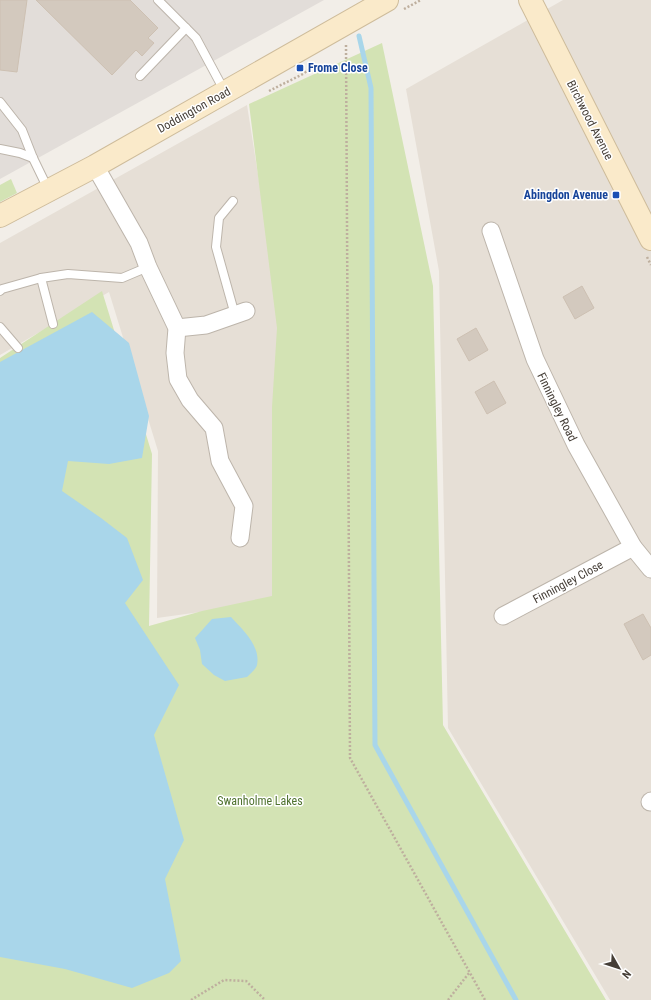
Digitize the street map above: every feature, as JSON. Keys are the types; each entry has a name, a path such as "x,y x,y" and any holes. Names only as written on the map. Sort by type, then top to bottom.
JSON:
{"main road":[{"name":"Doddington Road","path":"0,216 95,166 387,0"},
{"name":"Birchwood Avenue","path":"530,0 651,239"}],"street":[{"path":"95,166 139,243 148,267 177,328 175,353 178,379 190,400 214,428 220,461 244,506 240,538"},
{"name":"Finningley Road","path":"491,231 535,359 576,445 633,547 651,569"},
{"path":"177,328 206,325 241,313"},
{"name":"Finningley Close","path":"503,616 633,547"}],"lane":[{"path":"158,0 196,38 225,92"},
{"path":"140,76 186,28"},
{"path":"0,102 22,130 33,158 49,190"},
{"path":"0,149 20,152 33,158"},
{"path":"233,201 219,218 216,246 241,313"},
{"path":"0,291 8,287 40,278 68,274 122,278 148,267"},
{"path":"40,278 53,324"},
{"path":"0,327 18,348"}],"path":[{"path":"346,41 350,758 485,1000"},
{"path":"448,1000 470,973"},
{"path":"191,1000 224,980 246,981 265,1000"}],"shaded area":[{"path":"0,0 324,0 0,179"},
{"path":"563,0 651,0 651,1000 610,1000 448,728 439,271 406,89"},
{"path":"247,105 280,314 287,600 157,618 158,451 109,292 0,355 0,243"}],"green space":[{"name":"Swanholme Lakes","path":"382,43 433,286 443,725 606,1000 0,1000 0,358 102,291 152,454 149,626 202,611 272,596 272,407 277,328 249,104"},
{"path":"11,179 17,193 0,202 0,185"}],"water":[{"path":"92,312 129,343 149,416 142,458 109,464 68,461 62,491 127,538 143,580 125,603 179,685 154,735 184,840 165,879 181,961 169,973 132,988 65,969 0,957 0,362"},
{"path":"231,617 250,638 256,651 257,665 247,677 225,681 214,675 202,664 200,650 195,638 212,619"}],"building":[{"path":"0,0 27,0 17,72 0,70"},
{"path":"36,0 130,0 158,28 148,38 154,43 142,56 136,50 112,75"},
{"path":"582,286 594,308 575,319 563,297"},
{"path":"476,328 488,350 469,361 457,339"},
{"path":"494,381 506,403 487,414 475,392"},
{"path":"643,614 651,628 651,655 643,660 624,624"}],"waterway":[{"path":"359,36 371,88 375,745 516,1000"}],"place":[{"name":"Frome Close","path":"300,68"},
{"name":"Abingdon Avenue","path":"616,195"}]}
